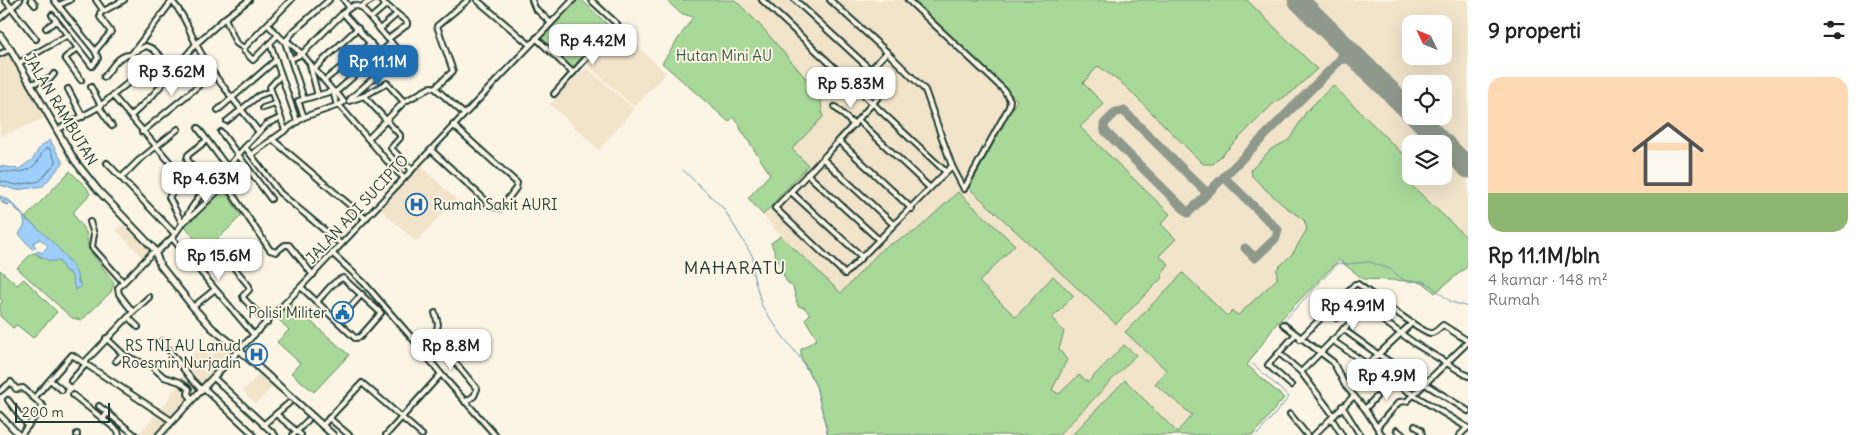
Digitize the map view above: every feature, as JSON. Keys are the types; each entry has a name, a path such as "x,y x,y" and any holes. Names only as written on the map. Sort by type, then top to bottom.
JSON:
{"main road":[{"name":"JALAN RAMBUTAN","path":"0,35 11,49 75,161 93,185 154,253 194,307 212,328 333,435"},
{"name":"JALAN ADI SUCIPTO","path":"158,435 239,350"}],"street":[{"path":"5,0 36,39"},
{"path":"0,18 20,0"},
{"path":"31,0 35,5"},
{"path":"52,16 92,66 98,58 95,52 54,0"},
{"path":"59,5 70,0"},
{"path":"96,0 103,10"},
{"path":"95,52 111,32 100,17 100,14 103,10 124,0"},
{"path":"130,116 153,95 196,44 249,0"},
{"path":"225,18 236,43 244,48 291,0"},
{"path":"286,41 294,31 329,0"},
{"path":"344,0 349,7"},
{"path":"360,7 372,0"},
{"path":"380,0 406,20 407,25 388,38"},
{"path":"435,88 453,71 437,26 468,0"},
{"path":"477,0 530,44"},
{"path":"532,0 535,8 551,23"},
{"name":"JALAN ADI SUCIPTO","path":"239,350 313,275 573,0"},
{"path":"554,94 617,24 591,0"},
{"path":"762,0 872,105 946,172"},
{"path":"795,0 870,70"},
{"path":"830,0 925,90 952,166 964,189 1009,107 1010,100 1004,90 908,0"},
{"path":"131,55 171,1 182,12 196,44 213,74 259,132"},
{"path":"291,59 302,54 349,7 356,4 371,18 408,62"},
{"path":"371,18 386,5"},
{"path":"343,13 379,53"},
{"path":"380,29 397,14"},
{"path":"46,28 56,20"},
{"path":"268,25 302,54 344,102"},
{"path":"315,68 358,28"},
{"path":"19,63 68,35"},
{"path":"244,51 253,60 278,35"},
{"path":"536,38 574,73"},
{"path":"286,41 304,99"},
{"path":"270,42 297,122"},
{"path":"325,80 371,43"},
{"path":"304,117 298,101 334,91 392,43"},
{"path":"134,51 146,46 150,47 174,70"},
{"path":"78,48 65,58 81,80"},
{"path":"0,54 11,49"},
{"path":"854,87 887,52"},
{"path":"349,101 401,54"},
{"path":"104,77 120,57 131,55"},
{"path":"57,130 100,106 142,70 131,55"},
{"path":"218,110 276,60"},
{"path":"309,62 318,96"},
{"path":"365,66 375,77"},
{"path":"30,84 50,79 54,74"},
{"path":"142,132 213,74"},
{"path":"281,75 272,84 271,91 285,130"},
{"path":"892,82 823,159 775,208 843,273 847,273 878,239 912,209 952,166"},
{"path":"252,154 304,117 364,96 387,83 404,102"},
{"path":"91,87 112,126"},
{"path":"368,140 404,102 431,87 435,88 464,114"},
{"path":"68,89 83,117"},
{"path":"227,121 258,96 271,91"},
{"path":"334,91 338,105 404,178"},
{"path":"113,96 180,174 181,182"},
{"path":"364,96 400,136 391,148 412,170"},
{"path":"263,108 276,104"},
{"path":"835,107 854,125"},
{"path":"133,312 118,292 118,288 172,238 200,196 214,179 220,176 267,124 280,118"},
{"path":"858,120 930,188"},
{"path":"431,150 484,199 489,206 501,208 516,188 516,183 453,125"},
{"path":"198,128 227,167"},
{"path":"121,178 178,129"},
{"path":"221,132 271,199"},
{"path":"272,139 366,219"},
{"path":"183,222 169,197 194,169 188,156 207,140"},
{"path":"839,141 912,209"},
{"path":"245,147 280,193 341,244"},
{"path":"823,159 893,224"},
{"path":"107,163 175,234"},
{"path":"807,174 878,239"},
{"path":"220,176 270,250 276,252 289,245 313,275"},
{"path":"183,222 225,184"},
{"path":"790,192 862,256"},
{"path":"90,222 94,234 92,248 123,282"},
{"path":"172,238 254,335"},
{"path":"200,269 217,253 222,253 250,288 243,297 267,323"},
{"path":"332,253 364,283 495,435"},
{"path":"301,287 352,336 358,338 381,313 346,280 340,279 317,302"},
{"path":"1300,339 1347,291 1355,284 1358,284 1412,323 1431,333 1443,325 1468,342 1407,401 1398,402 1377,427"},
{"path":"194,307 214,290"},
{"path":"338,321 362,294"},
{"path":"1301,372 1376,297"},
{"path":"71,381 106,338 149,298"},
{"path":"1364,307 1401,334 1468,376"},
{"path":"1327,310 1336,318"},
{"path":"420,348 435,340 438,328 435,313"},
{"path":"128,317 138,327"},
{"path":"1368,364 1412,323"},
{"path":"1283,324 1336,365 1342,381 1365,409 1382,435"},
{"path":"1343,329 1368,344 1379,355 1468,412"},
{"path":"1291,385 1268,365 1295,335"},
{"path":"106,338 123,354 150,365 164,377 183,383 189,389 188,394 192,399"},
{"path":"435,340 437,340 477,389 474,396 465,402"},
{"path":"1332,340 1468,428 1460,435"},
{"path":"162,341 192,380 253,435"},
{"path":"1279,353 1301,372 1333,417 1342,435"},
{"path":"116,361 123,354"},
{"path":"34,398 73,355 172,421"},
{"path":"386,435 441,374"},
{"path":"214,378 275,435"},
{"path":"50,380 62,390"},
{"path":"0,415 20,435 43,406 23,388 16,389 11,382 1,388"},
{"path":"322,426 362,383 422,435"},
{"path":"74,395 91,410 100,415 118,431 119,435"},
{"path":"1317,434 1342,406 1354,396"},
{"path":"1365,409 1376,397"},
{"path":"8,400 28,426"},
{"path":"263,425 289,403"},
{"path":"99,406 135,435"},
{"path":"1342,406 1360,435"},
{"path":"103,419 108,412"},
{"path":"276,414 295,433 301,435"},
{"path":"1290,414 1307,435"},
{"path":"329,418 349,435"},
{"path":"295,433 308,420"},
{"path":"1415,426 1421,430 1422,435"},
{"path":"1398,430 1402,435"}],"shaded area":[{"path":"666,0 1468,0 1468,266 1435,293 1425,284 1415,281 1363,279 1339,260 1277,323 1247,365 1284,398 1253,435 828,435 816,386 801,357 801,349 817,339 805,319 810,314 805,308 798,306 793,286 786,281 771,243 781,236 748,198 770,174 740,128 740,125 733,117 729,122 662,63 693,17 680,13"},
{"path":"619,29 666,73 635,107 586,64"},
{"path":"10,51 48,117 0,137 0,56"},
{"path":"586,67 634,109 599,150 550,104"},
{"name":"Rumah Sakit AURI","path":"419,165 456,199 416,242 379,208"},
{"path":"125,222 150,248 151,253 145,260 116,230"},
{"path":"218,335 236,351 156,435 138,435 166,403 186,373 193,368 188,357 202,348 210,356 219,349 212,341"},
{"path":"259,374 272,387 256,404 243,391"}],"green space":[{"path":"577,0 582,0 610,27 571,69 540,40"},
{"name":"Hutan Mini AU","path":"666,0 735,0 761,26 820,95 823,117 792,149 808,165 763,215 748,198 770,174 740,128 740,125 733,117 729,122 662,63 693,17 680,13"},
{"path":"912,0 1247,0 1317,69 1292,92 1273,104 1213,164 1203,164 1124,85 1098,66 1083,83 1104,104 1080,127 1170,214 1161,224 1176,239 1159,256 1169,264 1161,274 1163,277 1116,324 969,188 1017,100"},
{"path":"1333,85 1402,153 1402,185 1411,185 1468,239 1468,266 1435,293 1425,284 1415,281 1363,279 1339,260 1277,323 1247,365 1284,398 1253,435 1072,435 1125,380 1177,432 1192,415 1155,384 1166,370 1125,332 1183,273 1227,316 1232,311 1238,315 1277,279 1277,269 1293,253 1307,229 1304,220 1265,189 1252,176 1251,170 1271,149 1289,140 1306,112"},
{"path":"70,171 87,188 90,194 74,211 74,215 86,232 89,250 114,282 111,292 82,320 72,318 17,268 31,254 35,253 40,257 59,261 74,279 74,286 80,284 61,252 25,218"},
{"path":"224,189 241,216 205,252 185,226"},
{"path":"958,192 1015,245 979,282 1016,317 1053,276 1074,296 1052,318 1064,332 1059,349 1067,360 1052,390 1059,394 1079,375 1088,382 1124,345 1136,355 1059,435 828,435 816,386 801,357 801,349 817,339 805,319 810,314 805,308 798,306 793,287 786,281 771,243 781,236 841,293 883,248 916,231"},
{"path":"0,270 17,285 24,279 57,312 33,338 17,325 13,328 0,316 0,304 3,301 0,299"},
{"path":"290,303 349,355 314,392 291,373 300,363 277,342 289,330 276,317"}],"water":[{"path":"50,140 63,163 43,186 16,190 0,185 0,166 19,169 33,159 40,147"},
{"path":"0,196 8,200 14,205 68,260 74,268 78,282 81,285 76,290 71,274 66,272 59,261 49,261 35,253 39,251 42,253 48,246 40,239 33,243 36,247 32,249 19,234 25,224 23,216 8,201 5,200 4,202 8,205 2,203"}],"waterway":[{"path":"683,170 724,209 753,257 753,274 762,306 800,358 816,386 828,435"},
{"path":"1280,325 1338,263 1370,262 1390,269 1406,282 1422,281 1429,284 1451,302 1468,307"},
{"path":"1253,364 1289,397 1257,435"}],"taxiway":[{"path":"1340,41 1343,53 1340,60 1353,58 1360,61"},
{"path":"1207,193 1124,111 1116,112 1104,124 1105,131 1188,213 1340,60"},
{"path":"1228,181 1278,230 1276,238 1255,258 1245,248"}],"runway":[{"path":"1298,0 1402,103"},
{"path":"1425,125 1434,135"},
{"path":"1452,152 1468,168"}],"place":[{"name":"Rumah Sakit AURI","path":"417,204"},
{"name":"Polisi Militer","path":"343,312"},
{"name":"RS TNI AU Lanud Roesmin Nurjadin","path":"257,354"}],"district":[{"name":"MAHARATU","path":"735,267"}]}
